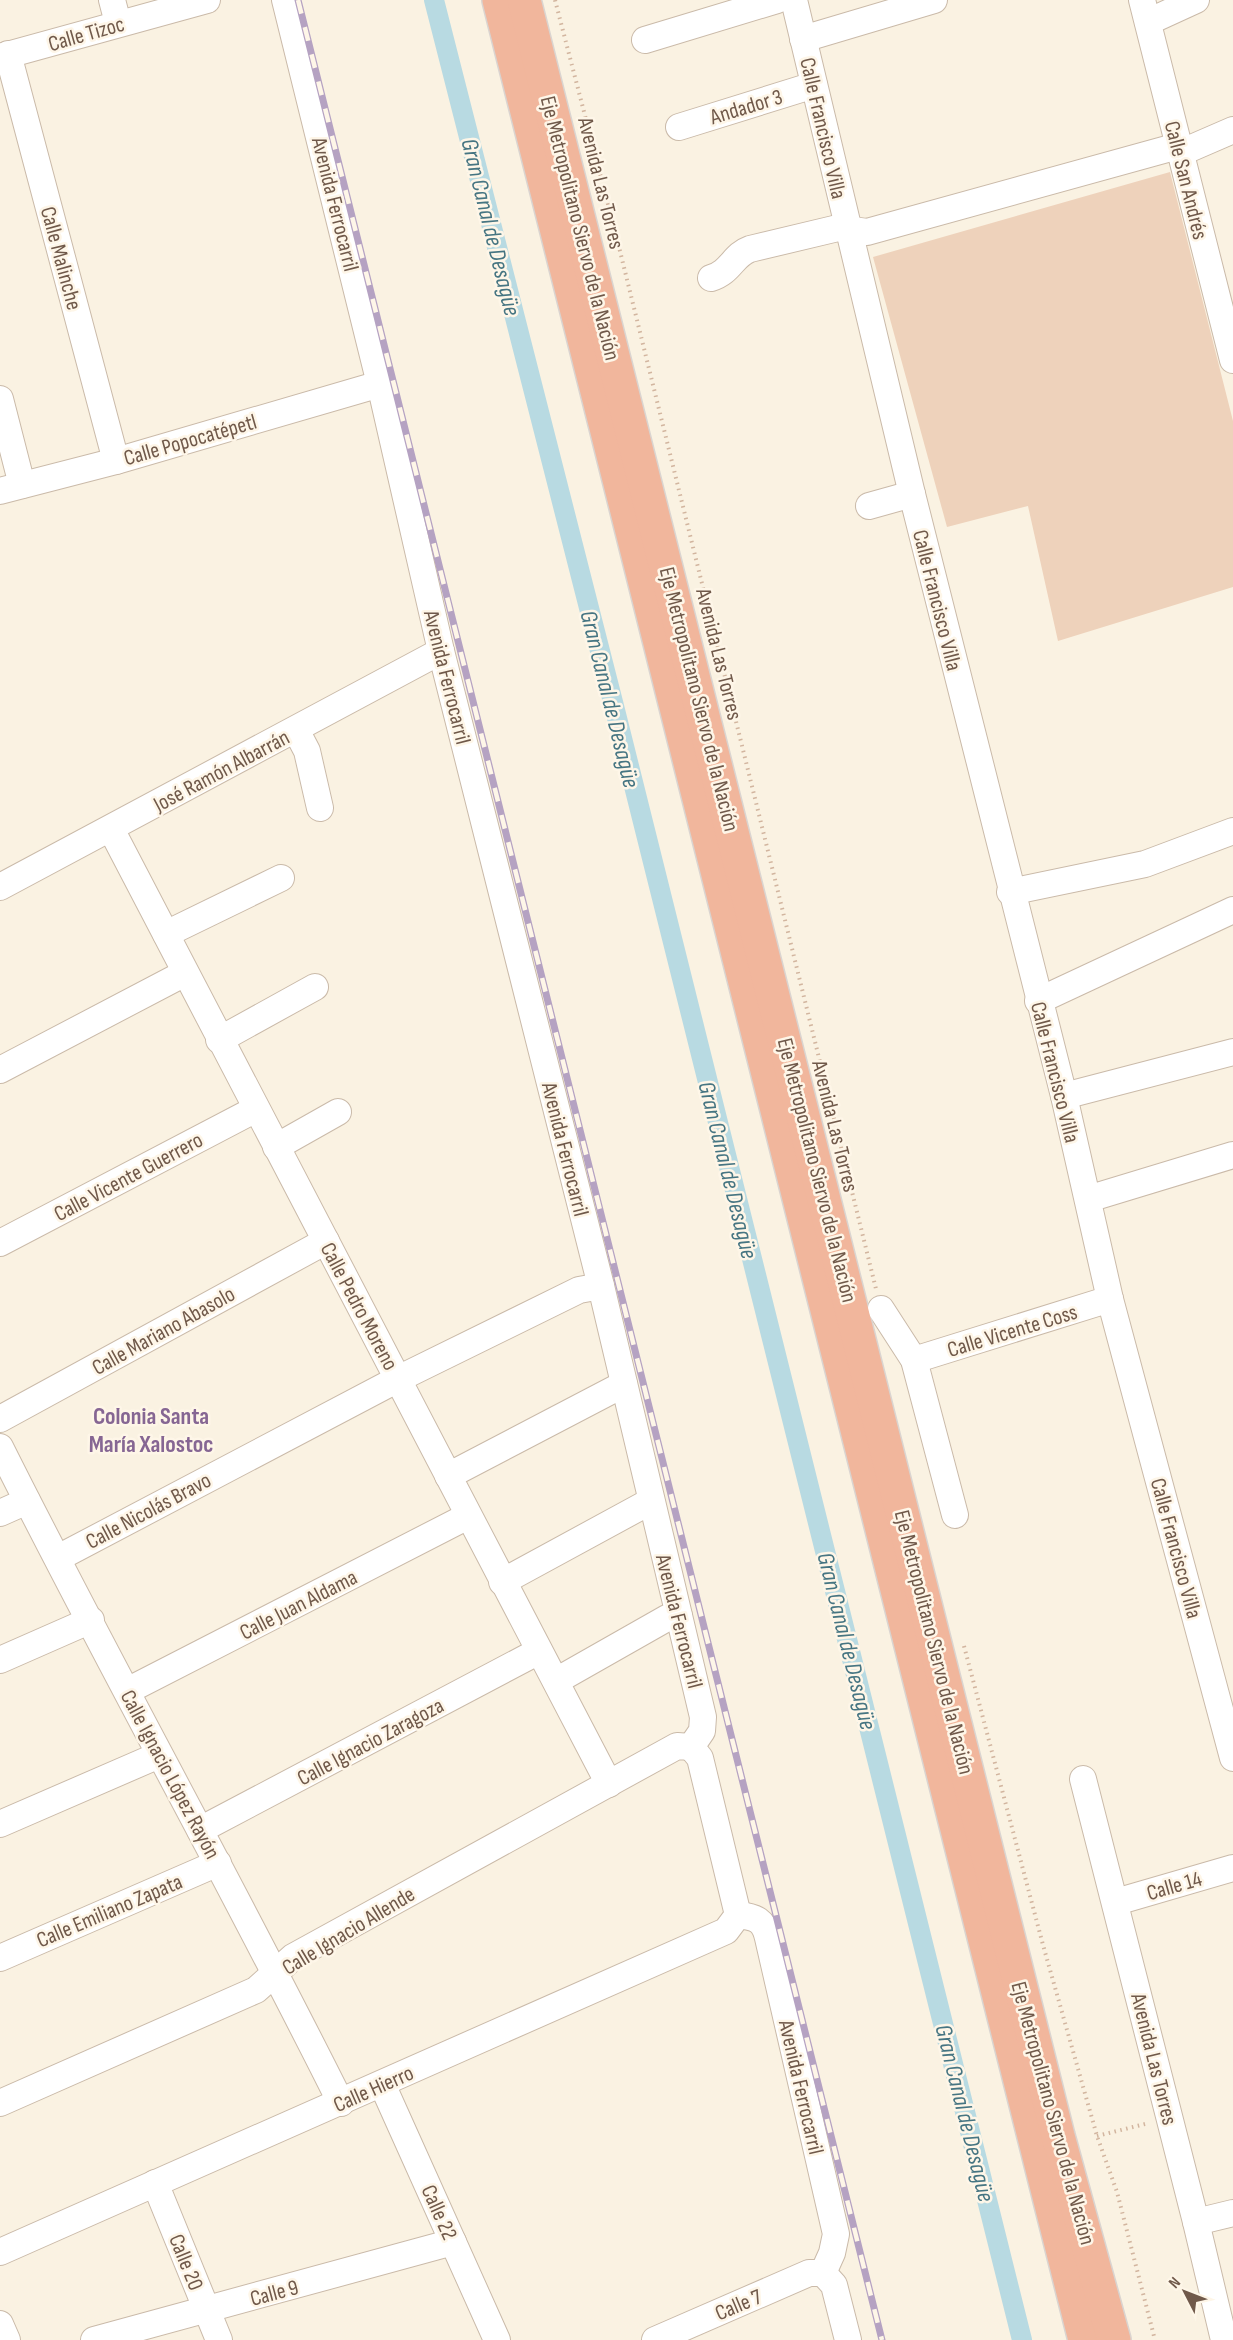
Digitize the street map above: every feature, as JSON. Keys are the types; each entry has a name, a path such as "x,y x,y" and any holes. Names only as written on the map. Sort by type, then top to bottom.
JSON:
{"highway":[{"name":"Eje Metropolitano Siervo de la Nación","path":"499,0 1085,2340"},
{"name":"Eje Metropolitano Siervo de la Nación","path":"524,0 1055,2125 1114,2340"},
{"path":"1106,2308 1122,2340"}],"street":[{"name":"Calle Tizoc","path":"4,56 115,12 207,0"},
{"name":"Avenida Ferrocarril","path":"285,0 380,384 441,651 601,1286 704,1717 702,1731 690,1748"},
{"path":"645,40 777,0"},
{"name":"Calle Francisco Villa","path":"794,0 912,494 1010,891 1064,1096 1110,1299 1233,1758"},
{"path":"803,39 934,0"},
{"path":"1145,11 1196,0"},
{"name":"Calle San Andrés","path":"1145,11 1179,149 1224,288 1233,360"},
{"name":"Calle Malinche","path":"4,56 116,461"},
{"name":"Andador 3","path":"679,127 814,85"},
{"path":"711,278 727,271 742,252 830,230 867,232 1179,149 1233,130"},
{"name":"Calle Popocatépetl","path":"11,488 116,461 380,384"},
{"path":"0,399 11,488"},
{"path":"869,507 912,494"},
{"name":"José Ramón Albarrán","path":"0,887 441,651"},
{"path":"296,730 307,751 320,808"},
{"name":"Calle Pedro Moreno","path":"111,829 609,1784"},
{"path":"1010,891 1145,864 1233,831"},
{"path":"166,934 281,878"},
{"path":"1038,1001 1233,910"},
{"path":"0,1070 185,973"},
{"path":"219,1040 315,987"},
{"path":"1064,1096 1233,1052"},
{"name":"Calle Vicente Guerrero","path":"0,1243 256,1109"},
{"path":"276,1147 338,1112"},
{"path":"1088,1199 1233,1155"},
{"name":"Calle Mariano Abasolo","path":"0,1419 326,1241"},
{"name":"Calle Nicolás Bravo","path":"58,1558 398,1379 579,1290 601,1286"},
{"name":"Calle Vicente Coss","path":"914,1360 1110,1299"},
{"path":"881,1309 914,1360 955,1515"},
{"path":"448,1476 624,1384"},
{"name":"Calle Ignacio López Rayón","path":"0,1447 159,1755 276,1972 341,2103"},
{"path":"0,1513 27,1501"},
{"path":"502,1582 651,1501"},
{"name":"Calle Juan Aldama","path":"127,1691 468,1516"},
{"path":"556,1681 667,1618 679,1616"},
{"path":"0,1660 91,1620"},
{"name":"Calle Ignacio Zaragoza","path":"200,1830 539,1651"},
{"name":"Calle Ignacio Allende","path":"0,2103 256,1990 293,1958 677,1746 690,1748"},
{"path":"690,1748 700,1758 738,1915"},
{"path":"0,1824 159,1755"},
{"name":"Avenida Las Torres","path":"1083,1779 1116,1902 1224,2340"},
{"name":"Calle Emiliano Zapata","path":"0,1958 218,1863"},
{"name":"Calle 14","path":"1116,1902 1233,1868"},
{"name":"Avenida Ferrocarril","path":"738,1915 755,1917 762,1922 768,1938 836,2234 832,2253 823,2273"},
{"name":"Calle Hierro","path":"0,2252 726,1931 738,1915"},
{"name":"Calle 22","path":"382,2084 498,2340"},
{"name":"Calle 20","path":"155,2183 219,2340"},
{"path":"1196,2222 1233,2212"},
{"name":"Calle 9","path":"94,2340 453,2242"},
{"name":"Calle 7","path":"655,2340 809,2273 823,2273"},
{"path":"823,2273 834,2285 848,2340"},
{"path":"0,2324 7,2340"}],"path":[{"name":"Avenida Las Torres","path":"555,0 623,263 881,1309"},
{"path":"961,1635 1043,1945 1097,2136 1117,2192 1155,2340"},
{"path":"1097,2136 1170,2118"}],"building":[{"path":"1170,172 1233,421 1233,587 1058,641 1028,506 947,527 873,257"}],"waterway":[{"name":"Gran Canal de Desagüe","path":"434,0 614,706 1022,2340"}],"railway":[{"path":"298,0 882,2340"}],"district":[{"name":"Colonia Santa María Xalostoc","path":"151,1430"}]}
